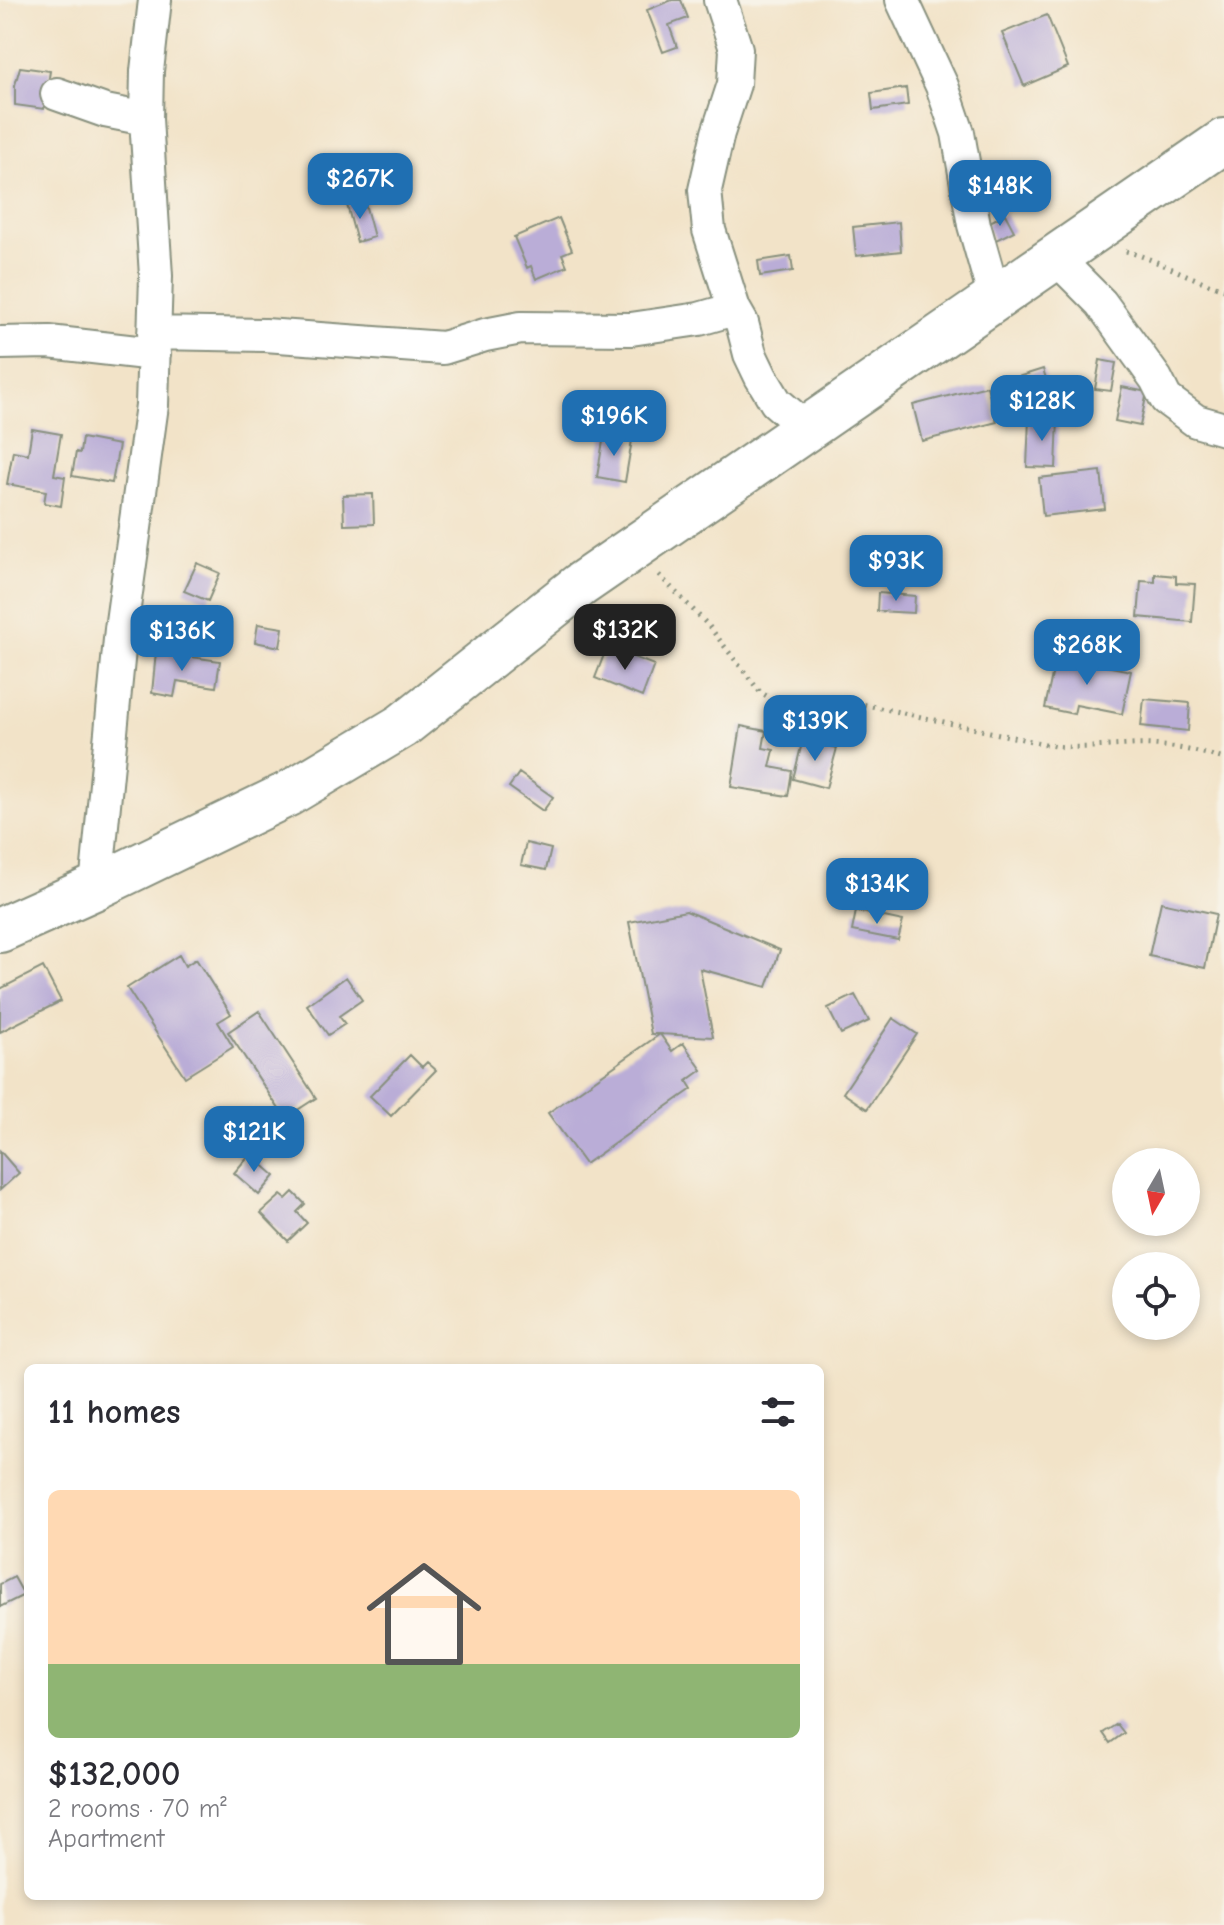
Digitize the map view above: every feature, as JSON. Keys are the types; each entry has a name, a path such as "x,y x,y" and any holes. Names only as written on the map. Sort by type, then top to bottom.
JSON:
{"street":[{"path":"96,887 119,644 152,405 156,276 146,119 147,71 155,0"},
{"path":"720,0 736,49 734,84 718,133 705,190 709,230 734,309 761,377 776,402 807,429"},
{"path":"902,0 942,86 958,133 974,225 995,299"},
{"path":"57,94 105,111 146,119"},
{"path":"0,930 288,794 402,726 580,585 1224,141"},
{"path":"1064,250 1156,379 1166,399 1196,421 1224,429"},
{"path":"0,343 154,343 265,335 443,348 521,328 631,329 699,319 734,309"}],"path":[{"path":"1064,250 1124,251 1152,259 1191,279 1224,289"},
{"path":"633,548 708,625 760,692 780,704 811,712 862,704 1054,746 1083,749 1143,745 1224,759"}],"building":[{"path":"672,0 681,0 688,18 669,25 677,47 663,52 647,10"},
{"path":"1047,15 1068,67 1024,86 1002,33"},
{"path":"20,67 50,71 44,109 15,105 15,85"},
{"path":"906,88 908,105 873,110 871,93"},
{"path":"1016,179 1026,197 1005,208 995,191"},
{"path":"364,200 374,237 357,242 347,205"},
{"path":"1005,214 1014,231 994,241 986,224"},
{"path":"559,218 572,250 562,254 567,266 536,279 531,266 527,268 514,237"},
{"path":"899,222 901,251 856,256 853,227"},
{"path":"791,256 793,271 760,276 758,261"},
{"path":"1100,360 1116,363 1111,391 1095,389"},
{"path":"1043,369 1050,391 1013,403 1005,381"},
{"path":"987,386 997,422 922,441 913,405"},
{"path":"1122,387 1147,392 1140,426 1115,421"},
{"path":"1029,418 1058,419 1056,468 1027,467"},
{"path":"32,429 61,434 54,475 65,477 61,506 44,503 46,491 7,484 13,451 28,454"},
{"path":"604,435 632,440 625,482 597,477"},
{"path":"82,438 119,445 112,483 72,476"},
{"path":"1101,471 1105,509 1043,516 1039,478"},
{"path":"373,494 374,524 344,525 343,495"},
{"path":"197,563 220,573 208,601 184,591"},
{"path":"1155,574 1176,576 1176,583 1195,584 1192,622 1138,617 1141,581 1155,582"},
{"path":"878,593 915,596 914,613 877,611"},
{"path":"258,624 283,628 280,647 255,642"},
{"path":"607,647 654,665 642,697 595,678"},
{"path":"156,652 220,661 216,687 177,681 174,697 152,693"},
{"path":"1056,656 1131,671 1122,714 1076,705 1074,714 1045,708"},
{"path":"1144,699 1190,703 1188,731 1141,726"},
{"path":"741,726 766,731 763,748 774,750 770,767 792,771 788,796 731,787"},
{"path":"803,739 837,748 826,788 793,779"},
{"path":"519,773 553,797 543,811 509,787"},
{"path":"526,843 551,849 546,870 521,865"},
{"path":"1161,902 1216,914 1205,968 1149,956"},
{"path":"686,911 780,950 767,987 700,969 713,1037 651,1034 629,922"},
{"path":"856,911 903,921 898,940 852,931"},
{"path":"179,955 185,966 196,959 231,1014 218,1022 233,1047 185,1077 127,988"},
{"path":"43,967 61,1001 0,1032 0,989"},
{"path":"346,977 362,1000 339,1016 345,1024 328,1035 307,1005"},
{"path":"855,995 869,1021 841,1034 828,1008"},
{"path":"259,1011 316,1098 285,1118 228,1032"},
{"path":"893,1018 917,1034 867,1109 843,1093"},
{"path":"660,1034 672,1051 683,1043 702,1070 687,1081 692,1089 585,1164 548,1113"},
{"path":"410,1055 422,1067 427,1062 436,1070 391,1116 370,1096"},
{"path":"0,1151 19,1173 0,1190"},
{"path":"250,1154 275,1176 259,1195 234,1173"},
{"path":"293,1192 305,1204 297,1212 307,1223 288,1241 261,1213 281,1195 286,1199"},
{"path":"14,1577 24,1595 0,1607 0,1584"},
{"path":"1117,1724 1124,1733 1110,1743 1103,1733"}]}
